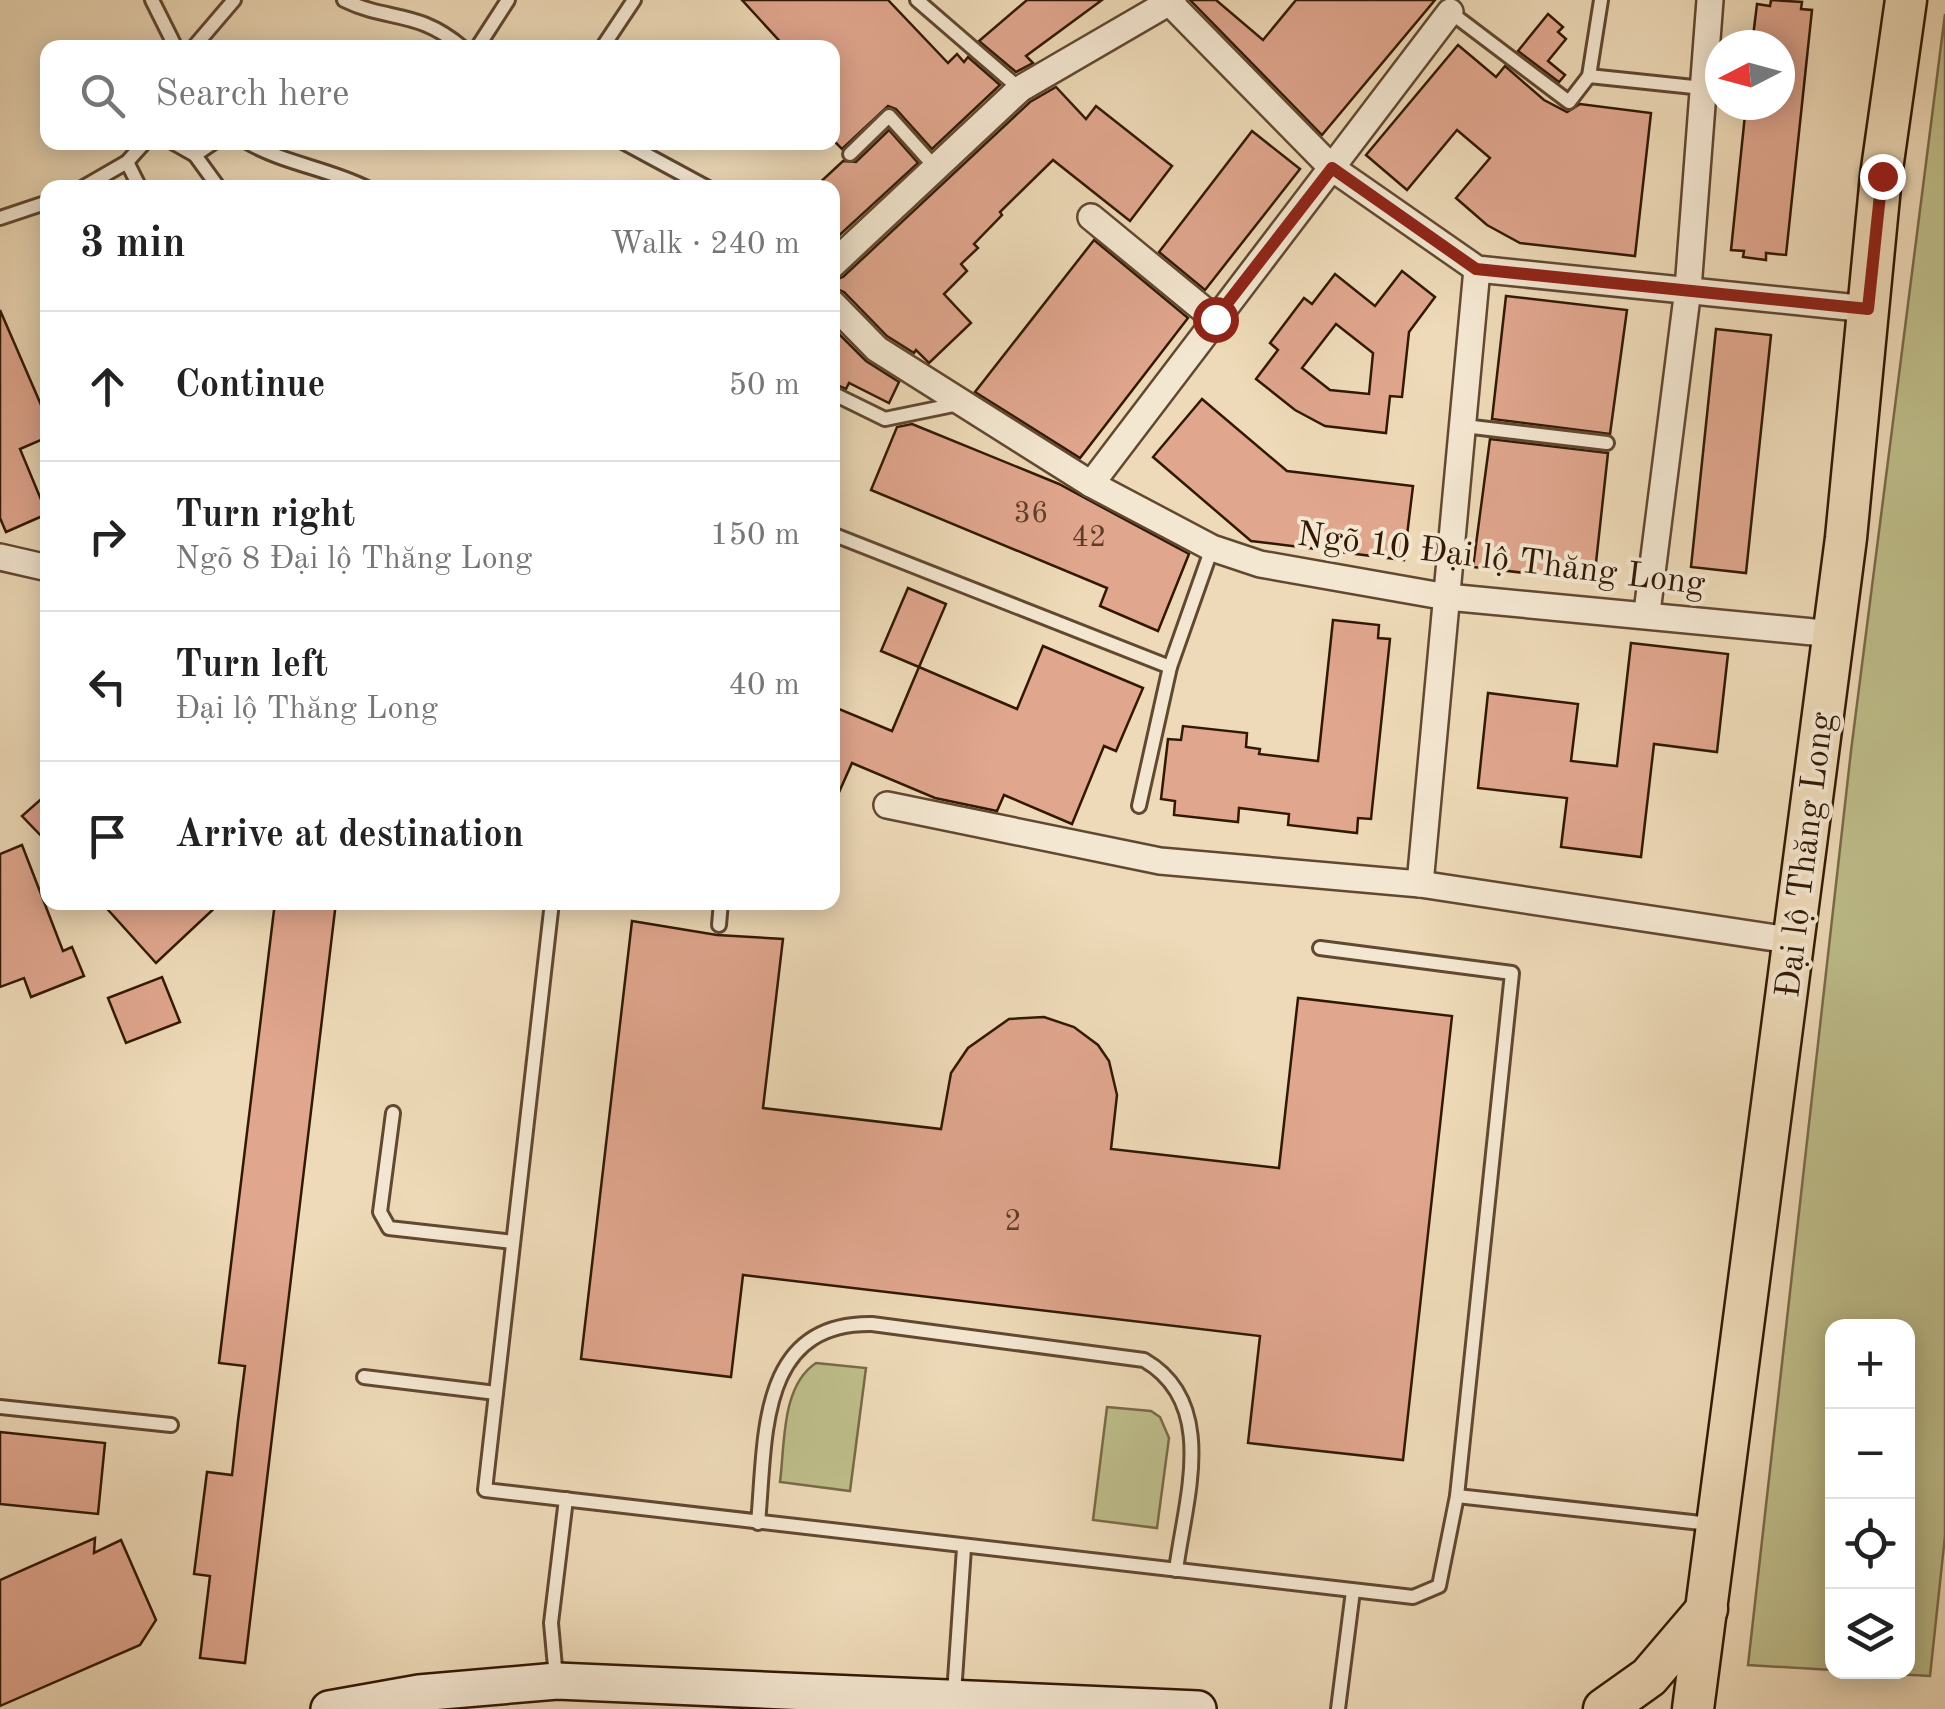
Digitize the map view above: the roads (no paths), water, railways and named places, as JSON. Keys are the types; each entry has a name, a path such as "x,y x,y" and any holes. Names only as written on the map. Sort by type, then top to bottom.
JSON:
{"main road":[{"name":"Đại lộ Thăng Long","path":"1693,1709 1834,634 1906,0"},
{"path":"1604,1709 1649,1676 1707,1609"},
{"path":"328,1709 419,1693 556,1681 1198,1709"}],"street":[{"path":"1647,612 1688,289 1710,0"},
{"path":"840,257 1020,89 1170,1 1332,168 1476,269 1868,309"},
{"path":"1091,484 1450,12"},
{"path":"1091,217 1215,319"},
{"path":"1420,884 1476,269"},
{"name":"Ngõ 10 Đại lộ Thăng Long","path":"840,311 877,349 961,404 1091,484 1212,548 1281,570 1448,596 1647,612 1834,634"},
{"path":"3,552 40,565"},
{"path":"887,806 1160,862 1420,884 1794,942"}],"lane":[{"path":"152,0 172,40"},
{"path":"200,40 234,0"},
{"path":"344,0 361,8 403,14 447,40"},
{"path":"482,40 508,0"},
{"path":"607,40 634,0"},
{"path":"917,0 1020,89"},
{"path":"1450,12 1569,102 1589,76 1601,0"},
{"path":"1589,76 1703,88"},
{"path":"850,154 889,116 934,166"},
{"path":"96,180 128,162 138,150"},
{"path":"186,150 195,155 213,180"},
{"path":"195,155 202,150"},
{"path":"262,150 286,163 310,163 349,180"},
{"path":"638,150 693,180"},
{"path":"128,162 136,180"},
{"path":"0,218 40,205"},
{"path":"840,397 886,418 961,404"},
{"path":"1464,426 1607,442"},
{"path":"840,537 1170,667"},
{"path":"1139,806 1170,667 1212,548"},
{"path":"551,910 485,1490 1413,1598 1439,1586 1458,1496 1512,973 1320,948"},
{"path":"719,924 721,910"},
{"path":"393,1113 380,1212 389,1228 514,1242"},
{"path":"758,1523 770,1407 778,1379 796,1350 820,1331 844,1324 872,1324 1144,1360 1158,1368 1186,1405 1193,1432 1176,1570"},
{"path":"364,1377 496,1393"},
{"path":"0,1407 171,1425"},
{"path":"1458,1496 1718,1525"},
{"path":"556,1681 551,1623 566,1499"},
{"path":"954,1697 964,1548"},
{"path":"1338,1709 1353,1590"}]}
